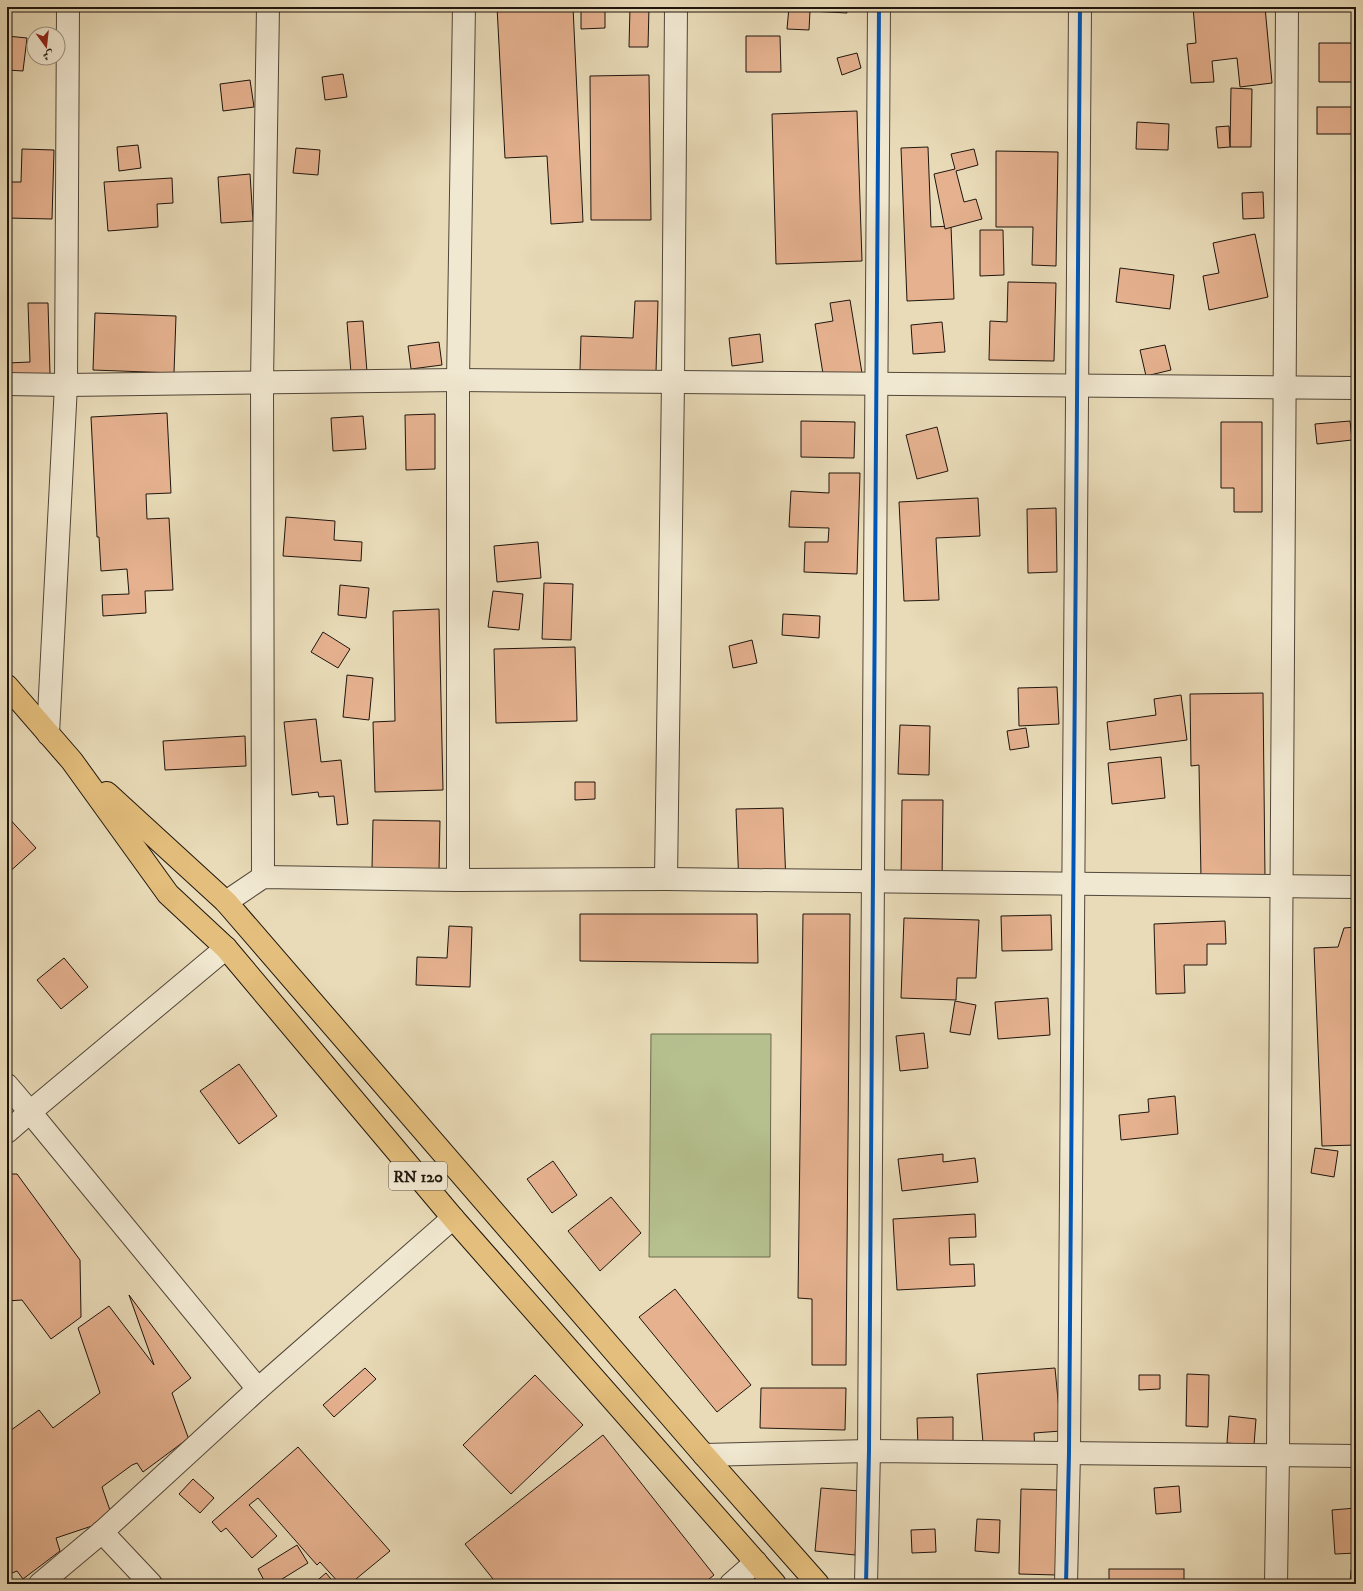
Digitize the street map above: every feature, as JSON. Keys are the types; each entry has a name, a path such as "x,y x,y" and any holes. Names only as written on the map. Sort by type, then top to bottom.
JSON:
{"main road":[{"name":"RN 120","path":"7,686 72,761 168,894 226,948 453,1218 775,1584"},
{"path":"72,761 226,902 704,1455 818,1584"}],"street":[{"path":"48,734 66,385 68,7"},
{"path":"263,877 262,382 268,7"},
{"path":"458,880 458,380 464,7"},
{"path":"666,879 673,382 676,7"},
{"path":"866,1584 869,1451 879,7"},
{"path":"1066,1584 1069,1453 1080,7"},
{"path":"1276,1584 1287,7"},
{"path":"7,384 66,385 458,380 1284,389 1356,388"},
{"path":"226,902 263,877 458,880 666,879 1356,887"},
{"path":"7,1132 226,948"},
{"path":"7,1085 258,1389"},
{"path":"40,1584 102,1532 258,1389 453,1218"},
{"path":"704,1455 869,1451 1356,1456"},
{"path":"102,1532 151,1584"},
{"path":"731,1584 756,1562"}],"green space":[{"path":"651,1034 771,1034 770,1257 649,1257"}],"building":[{"path":"497,7 573,7 583,222 551,224 547,156 505,158"},
{"path":"581,7 605,7 605,28 581,29"},
{"path":"630,7 649,7 648,47 629,47"},
{"path":"789,7 847,7 847,13 810,11 809,30 787,29"},
{"path":"1193,7 1265,7 1272,83 1240,87 1237,58 1212,61 1214,82 1191,83 1187,44 1196,43"},
{"path":"7,36 26,38 23,71 7,70"},
{"path":"746,36 780,36 781,72 746,72"},
{"path":"1319,43 1355,43 1356,82 1319,82"},
{"path":"857,53 861,68 842,75 837,58"},
{"path":"343,74 347,97 325,100 322,77"},
{"path":"649,75 651,220 591,220 590,76"},
{"path":"250,80 254,107 223,111 220,84"},
{"path":"1231,88 1252,89 1251,147 1230,147"},
{"path":"1317,107 1353,107 1353,134 1317,134"},
{"path":"857,111 862,261 776,264 772,114"},
{"path":"1137,122 1169,124 1168,150 1136,149"},
{"path":"1229,126 1230,147 1218,148 1216,127"},
{"path":"138,145 141,168 119,171 117,147"},
{"path":"928,147 931,227 951,226 954,299 907,301 901,148"},
{"path":"296,148 320,150 318,175 293,173"},
{"path":"22,149 54,150 52,219 7,218 7,182 21,182"},
{"path":"974,149 978,165 956,171 964,202 976,199 982,219 945,229 934,174 955,169 951,154"},
{"path":"996,151 1058,152 1056,266 1032,265 1033,227 996,227"},
{"path":"250,174 253,221 221,223 218,177"},
{"path":"172,178 173,203 157,204 158,227 108,231 104,182"},
{"path":"1263,192 1264,218 1243,219 1242,193"},
{"path":"980,230 1003,230 1004,275 980,276"},
{"path":"1255,234 1268,297 1209,310 1203,276 1219,273 1213,243"},
{"path":"1120,268 1174,275 1170,309 1116,302"},
{"path":"1008,282 1056,283 1054,361 989,360 990,321 1007,322"},
{"path":"850,300 862,373 824,380 815,324 833,321 830,303"},
{"path":"635,301 658,301 656,372 580,370 581,336 633,338"},
{"path":"28,303 48,303 50,374 7,375 7,363 30,362"},
{"path":"95,313 176,316 174,373 93,370"},
{"path":"363,321 367,372 351,373 347,322"},
{"path":"942,322 945,352 913,354 911,325"},
{"path":"760,334 763,362 732,366 729,338"},
{"path":"439,342 442,365 411,369 408,346"},
{"path":"1165,345 1171,370 1146,376 1140,350"},
{"path":"167,413 171,493 146,494 147,519 169,518 173,590 145,591 146,613 103,616 102,595 129,594 127,569 101,571 99,537 97,537 91,417"},
{"path":"435,414 435,469 406,470 405,415"},
{"path":"363,416 366,449 333,451 331,418"},
{"path":"801,421 855,422 854,458 801,457"},
{"path":"1350,421 1352,440 1317,444 1315,424"},
{"path":"1221,422 1262,422 1262,512 1234,512 1234,488 1221,488"},
{"path":"937,427 948,471 917,479 906,435"},
{"path":"829,473 860,473 857,574 804,572 805,542 828,542 829,528 789,527 791,491 829,493"},
{"path":"978,498 980,536 936,538 939,600 904,601 899,502"},
{"path":"1056,508 1057,572 1028,573 1027,509"},
{"path":"286,517 335,521 334,540 362,542 361,561 283,556"},
{"path":"538,542 541,578 497,582 494,546"},
{"path":"544,583 573,584 571,640 542,639"},
{"path":"340,585 369,588 366,618 338,615"},
{"path":"493,591 523,594 519,630 488,627"},
{"path":"439,609 443,790 375,792 373,722 395,721 393,611"},
{"path":"783,614 820,616 819,638 782,635"},
{"path":"323,632 350,649 338,668 311,652"},
{"path":"752,640 757,663 733,668 729,646"},
{"path":"575,647 577,721 496,723 494,649"},
{"path":"347,675 373,678 369,720 343,717"},
{"path":"1057,687 1059,724 1019,726 1018,688"},
{"path":"1263,693 1265,878 1201,879 1199,765 1191,766 1190,694"},
{"path":"1181,695 1187,740 1110,750 1107,722 1156,715 1154,699"},
{"path":"316,719 321,762 341,760 348,824 337,825 334,796 319,797 318,792 292,795 284,722"},
{"path":"900,725 930,726 929,775 898,774"},
{"path":"1026,728 1029,747 1010,750 1007,731"},
{"path":"245,736 246,766 165,770 163,741"},
{"path":"1161,757 1165,798 1112,804 1108,763"},
{"path":"575,782 595,782 595,799 575,800"},
{"path":"902,800 943,800 942,882 901,882"},
{"path":"783,808 786,883 739,886 736,809"},
{"path":"7,816 36,848 7,874"},
{"path":"373,820 440,821 439,870 372,868"},
{"path":"580,914 757,914 758,963 580,961"},
{"path":"803,914 850,914 846,1365 812,1365 812,1299 798,1298"},
{"path":"1051,915 1052,950 1002,951 1001,916"},
{"path":"904,918 979,920 976,978 957,978 956,1000 901,998"},
{"path":"1225,921 1226,944 1207,944 1207,965 1184,965 1185,993 1156,994 1154,924"},
{"path":"449,926 472,927 470,987 416,985 417,957 447,958"},
{"path":"1356,927 1356,1145 1322,1146 1314,948 1338,947 1344,928"},
{"path":"64,958 88,987 61,1009 37,980"},
{"path":"1048,998 1050,1035 998,1039 995,1002"},
{"path":"955,1001 976,1005 970,1035 950,1032"},
{"path":"924,1033 928,1068 900,1071 896,1036"},
{"path":"239,1064 277,1116 239,1144 200,1091"},
{"path":"1175,1096 1178,1134 1121,1140 1119,1115 1149,1112 1148,1099"},
{"path":"1315,1148 1338,1151 1334,1177 1311,1173"},
{"path":"943,1154 943,1162 975,1158 978,1182 902,1191 898,1159"},
{"path":"553,1161 577,1195 552,1213 527,1179"},
{"path":"7,1174 17,1174 80,1260 81,1317 51,1339 22,1300 7,1301"},
{"path":"611,1197 641,1233 600,1271 568,1231"},
{"path":"975,1214 976,1237 949,1238 950,1265 974,1264 975,1286 897,1290 893,1219"},
{"path":"675,1289 751,1385 717,1412 639,1317"},
{"path":"129,1295 191,1378 172,1393 192,1448 186,1440 143,1472 137,1463 132,1465 102,1487 113,1519 56,1538 60,1551 23,1579 17,1571 7,1575 7,1433 39,1410 53,1428 100,1393 78,1328 109,1306 154,1365"},
{"path":"365,1368 376,1379 334,1417 323,1405"},
{"path":"1055,1368 1061,1431 1034,1433 1035,1449 984,1454 977,1374"},
{"path":"1187,1374 1209,1375 1208,1427 1186,1426"},
{"path":"535,1375 583,1425 511,1494 463,1445"},
{"path":"1139,1375 1160,1375 1160,1389 1139,1390"},
{"path":"761,1388 846,1388 845,1430 760,1428"},
{"path":"1229,1416 1256,1419 1254,1445 1227,1443"},
{"path":"953,1417 953,1446 918,1447 917,1418"},
{"path":"603,1435 714,1575 703,1584 497,1584 465,1544"},
{"path":"298,1447 390,1551 356,1579 360,1584 340,1584 320,1562 317,1565 258,1498 249,1505 277,1536 252,1558 226,1528 221,1532 212,1522"},
{"path":"193,1479 214,1498 200,1513 179,1494"},
{"path":"1179,1486 1181,1512 1156,1514 1154,1488"},
{"path":"821,1488 860,1491 855,1555 815,1551"},
{"path":"1021,1489 1058,1490 1057,1575 1019,1574"},
{"path":"1356,1508 1356,1553 1335,1554 1332,1510"},
{"path":"977,1519 1000,1520 999,1553 975,1551"},
{"path":"935,1529 936,1552 912,1553 911,1530"},
{"path":"297,1545 308,1563 274,1584 266,1584 258,1569"},
{"path":"1109,1569 1184,1569 1184,1584 1109,1584"},
{"path":"1351,1570 1356,1570 1356,1584 1350,1584"},
{"path":"326,1573 335,1584 313,1584"}],"cycle path":[{"path":"866,1584 869,1451 879,7"},
{"path":"1066,1584 1069,1453 1080,7"}]}
